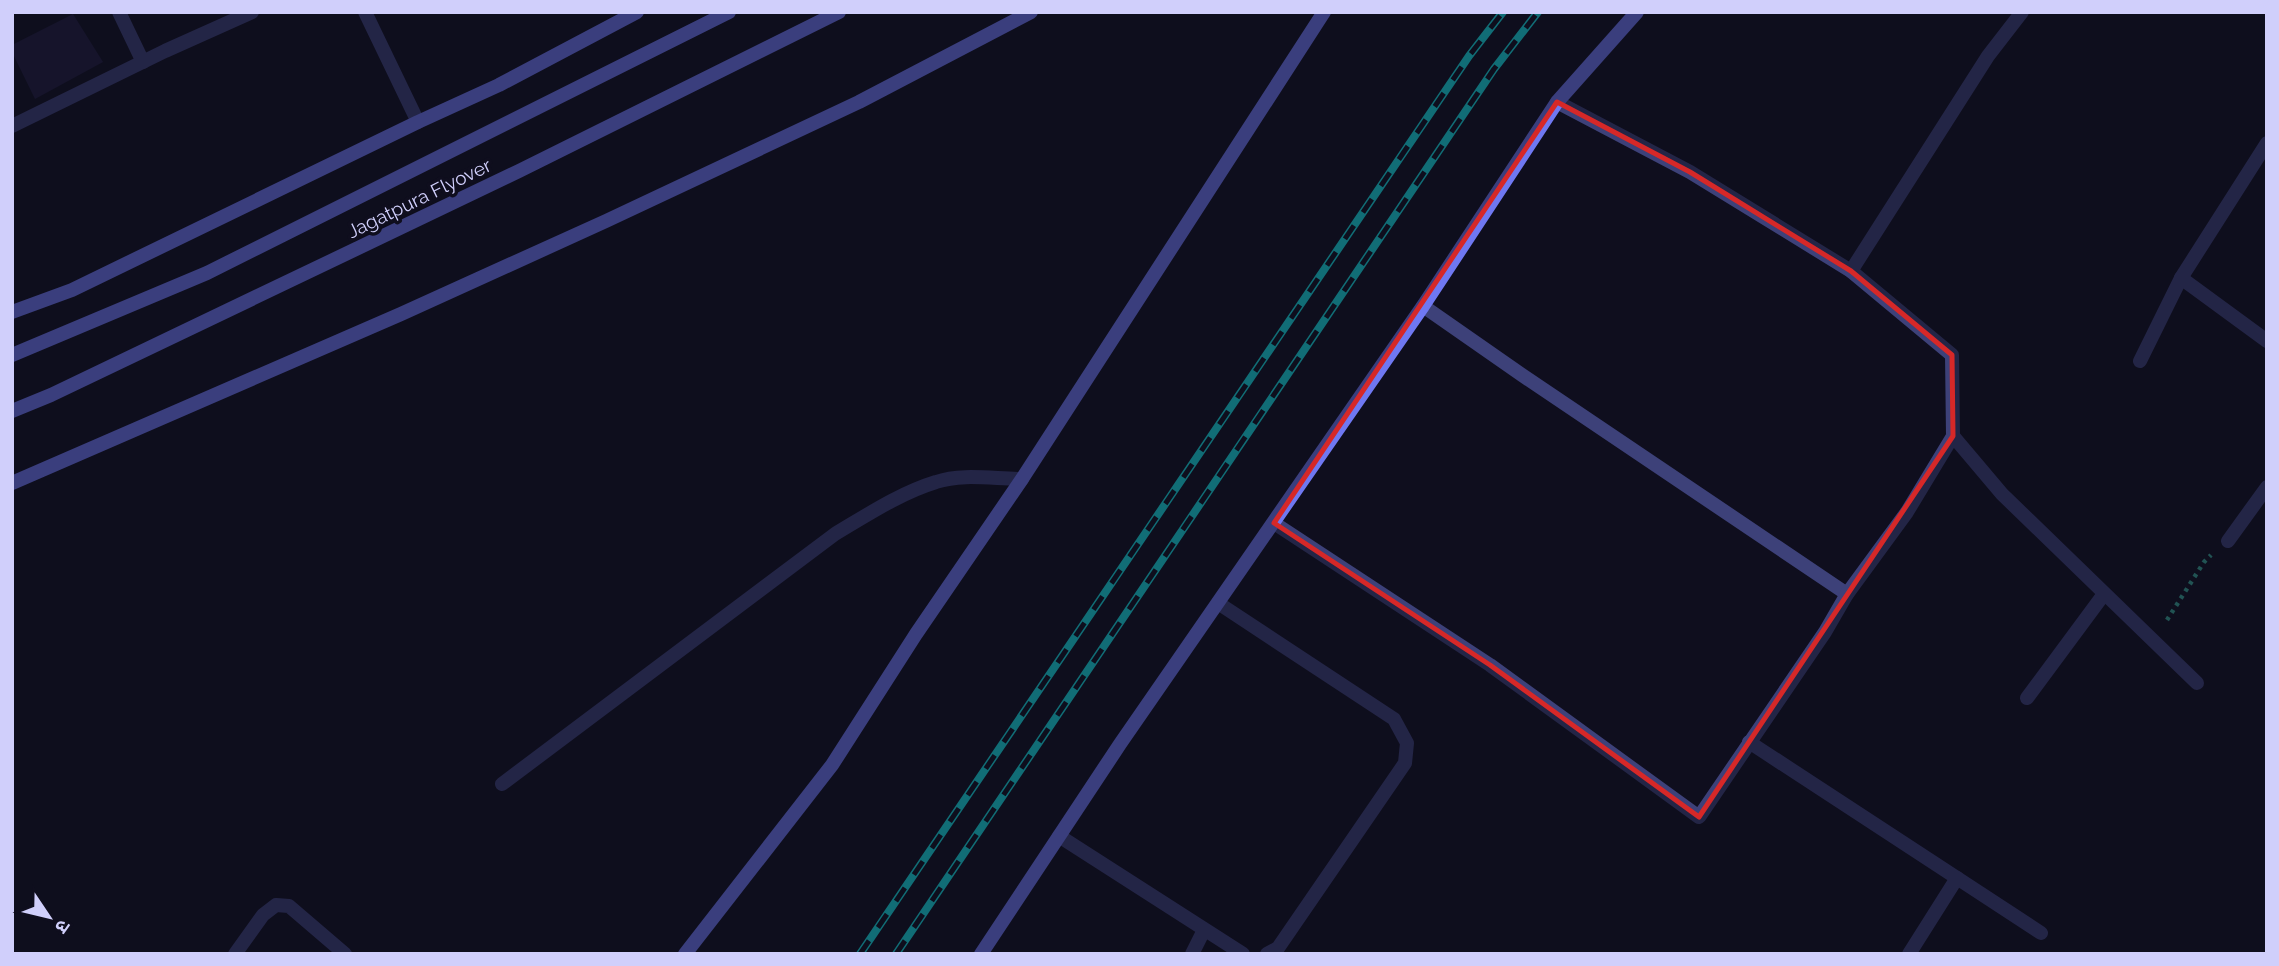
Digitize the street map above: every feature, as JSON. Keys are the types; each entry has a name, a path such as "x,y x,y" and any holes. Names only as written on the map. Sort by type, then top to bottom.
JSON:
{"street":[{"path":"119,12 144,62"},
{"path":"12,126 252,12"},
{"path":"365,12 418,122"},
{"path":"12,312 72,290 499,85 637,12"},
{"name":"Jagatpura Flyover","path":"12,355 207,273 729,12"},
{"name":"Jagatpura Flyover","path":"12,411 51,396 519,171 839,12"},
{"path":"12,483 607,221 859,102 1031,12"},
{"path":"685,954 832,765 1324,12"},
{"path":"981,954 1423,306 1557,102 1637,12"},
{"path":"1852,271 1988,56 2022,12"},
{"path":"1274,523 1490,665 1699,817 1825,632 1847,594 1906,512 1953,436 1952,355 1852,271 1690,172 1557,102"},
{"path":"2140,361 2180,278 2267,144"},
{"path":"2180,278 2267,341"},
{"path":"1423,306 1847,594"},
{"path":"1953,436 2002,494 2197,683"},
{"path":"502,784 824,542 859,519 937,481 961,478 1021,479"},
{"path":"2228,541 2267,487"},
{"path":"2027,698 2104,594"},
{"path":"1219,603 1394,719 1407,743 1405,763 1278,948 1266,954"},
{"path":"1749,742 2041,933"},
{"path":"1059,836 1243,954"},
{"path":"1909,954 1957,878"},
{"path":"235,954 263,915 276,905 289,906 345,954"},
{"path":"1192,954 1204,930"}],"path":[{"path":"2151,639 2175,609 2204,562 2228,541"}],"highlighted area":[{"path":"1557,102 1690,172 1851,271 1952,355 1953,436 1699,817 1490,665 1274,523"}],"building":[{"path":"73,14 103,62 35,99 12,52 12,45"}],"railway":[{"path":"860,954 1469,56 1503,12"},
{"path":"896,954 1494,69 1538,12"}]}
